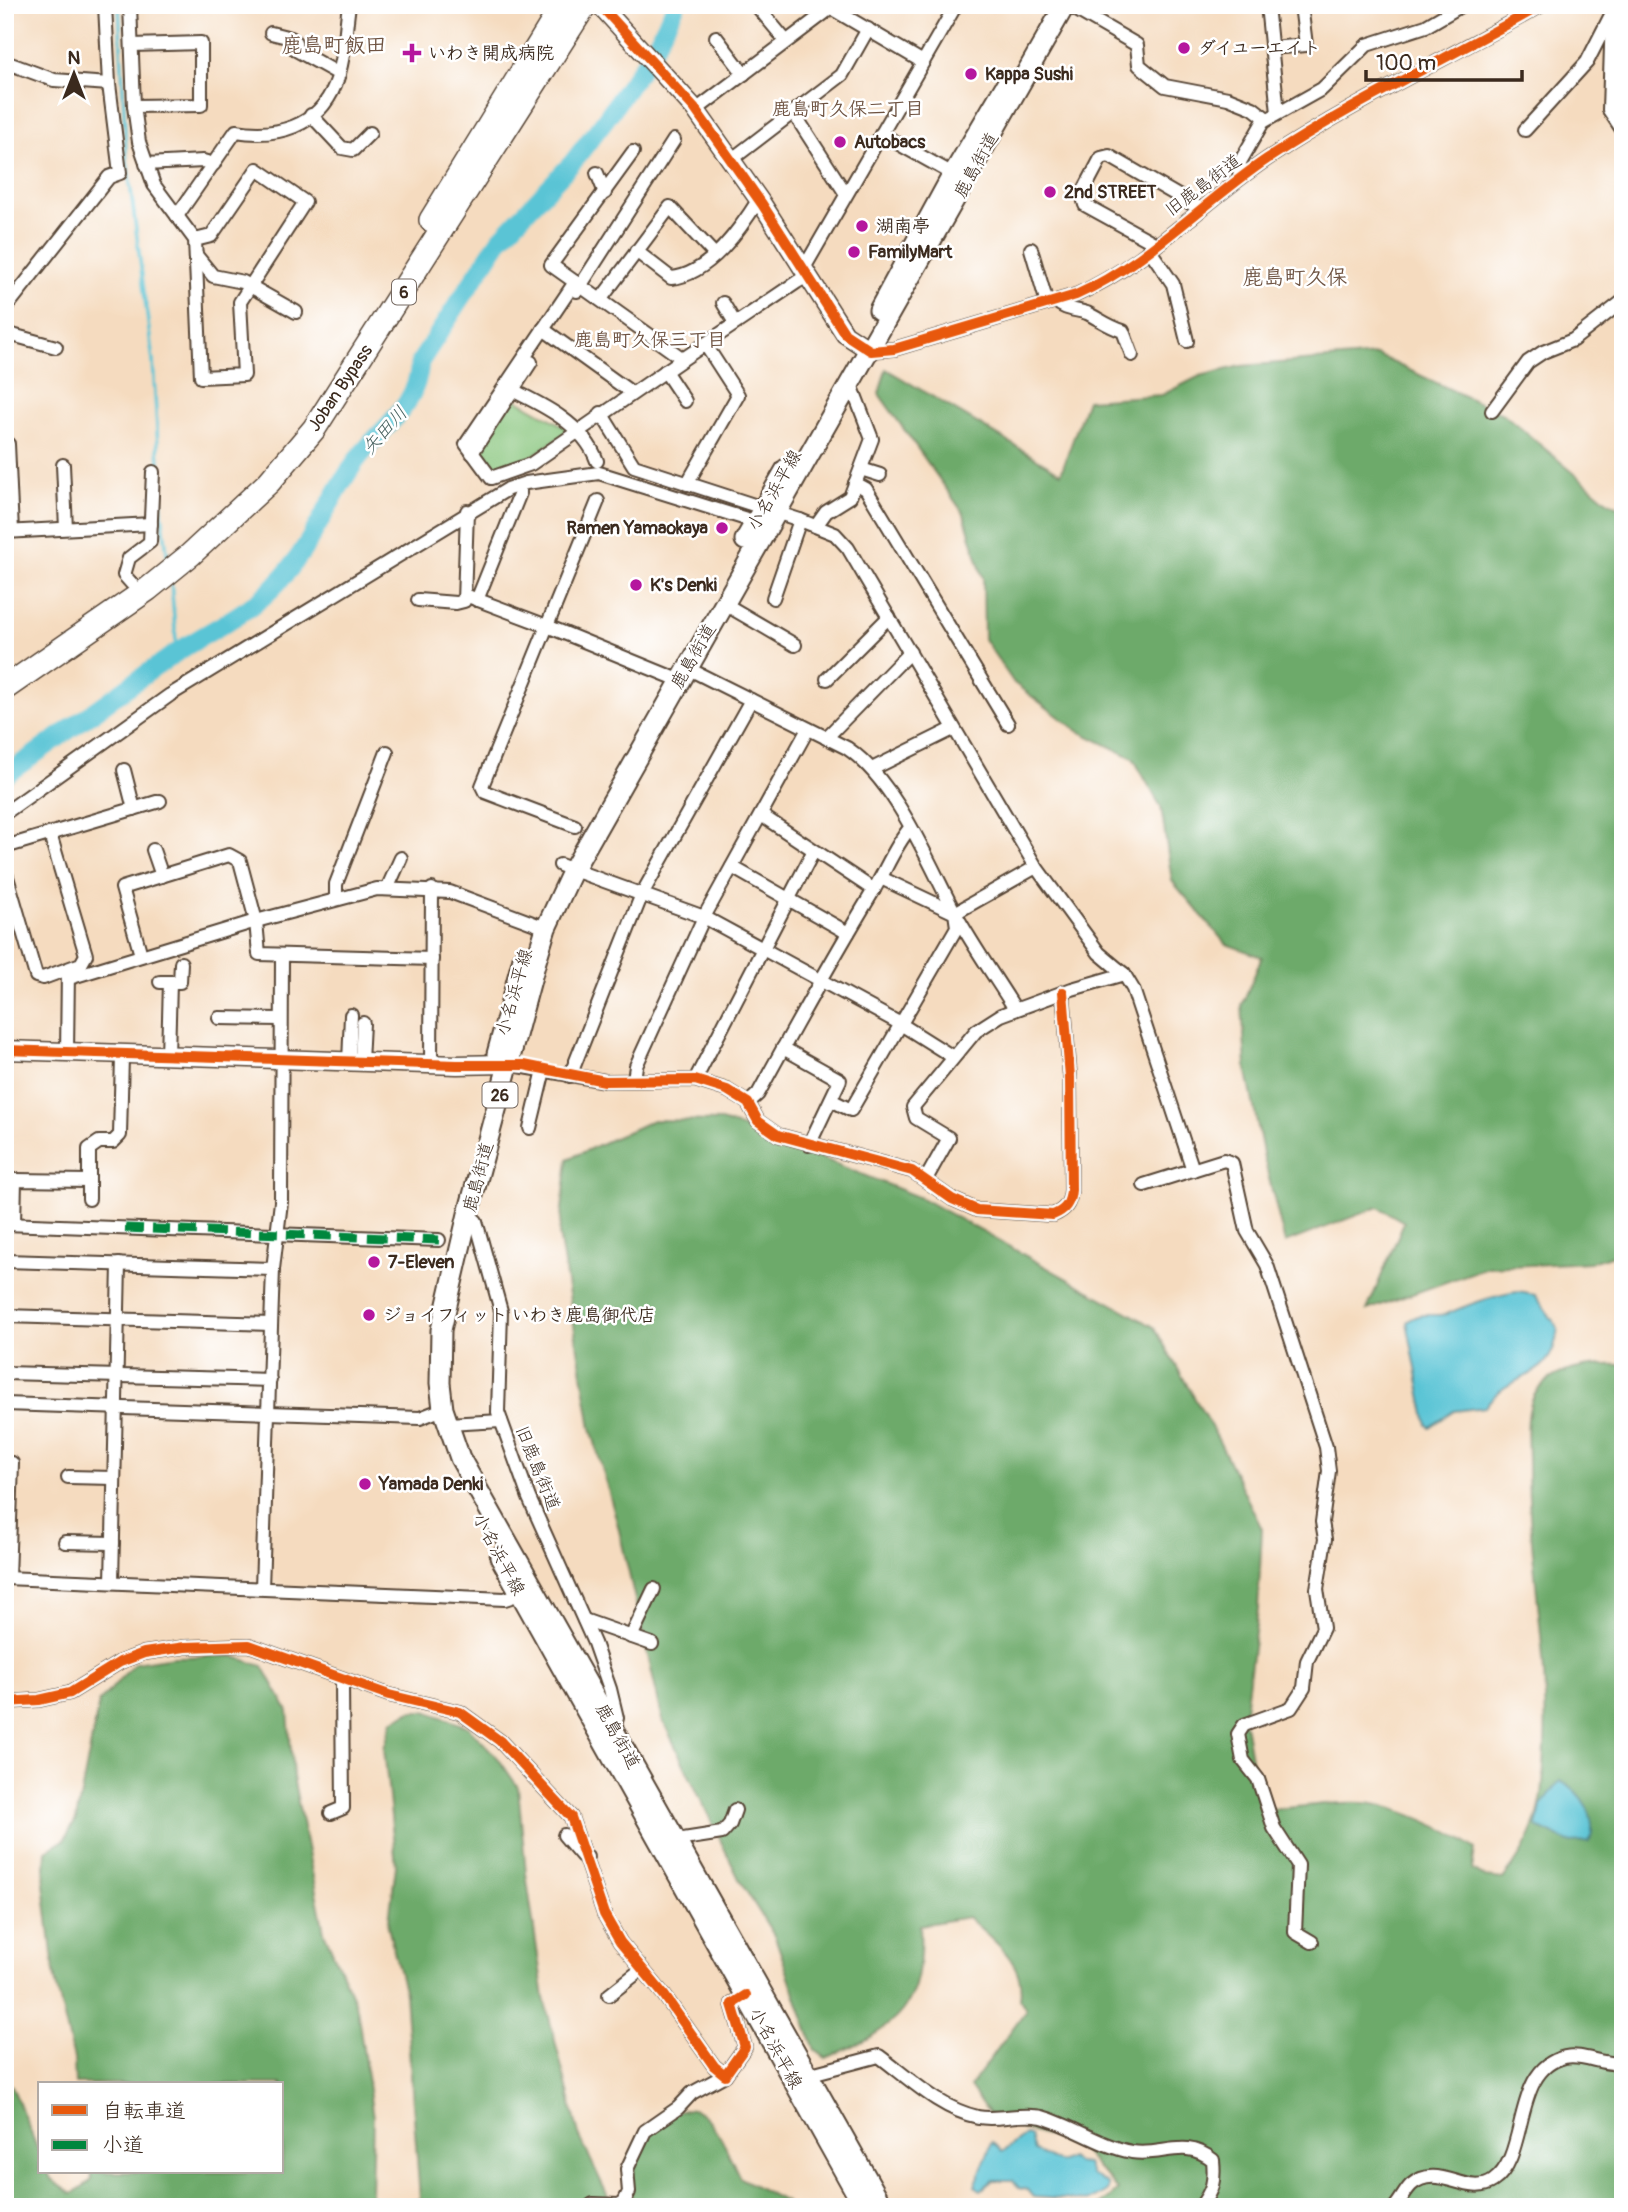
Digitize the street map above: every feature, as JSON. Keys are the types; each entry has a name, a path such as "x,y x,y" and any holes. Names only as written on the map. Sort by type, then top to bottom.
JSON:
{"highway":[{"name":"Joban Bypass","path":"190,546 303,420 380,303 563,5"},
{"name":"Joban Bypass","path":"5,688 269,482 314,429 586,5"},
{"name":"Joban Bypass","path":"5,672 142,582"}],"main road":[{"name":"小名浜平線","path":"864,2207 442,1443 441,1415 426,1367 432,1321 500,1064 540,926 566,869 678,674 766,513 865,347 953,174 1053,5"},
{"name":"鹿島街道","path":"678,674 723,603 766,513 850,383 865,347 1067,5"},
{"name":"鹿島街道","path":"441,1415 441,1330 500,1064"},
{"name":"鹿島街道","path":"526,1592 614,1728 811,2074 883,2207"}],"street":[{"path":"5,309 109,177 120,173 109,84 105,5"},
{"path":"130,5 134,107 146,164 154,185 195,240 201,377 244,375 240,302 305,202 257,169 211,236 195,240"},
{"path":"177,216 236,131 265,135 282,133 302,124 334,88 339,74 349,5"},
{"path":"600,5 696,110 759,199 845,334 865,347"},
{"path":"756,5 786,41"},
{"path":"1067,5 1137,44 1139,65 1165,86 1228,98 1273,116"},
{"path":"1267,5 1273,116"},
{"path":"1271,48 1306,45 1301,5"},
{"path":"1239,179 1240,162 1273,116 1322,89 1367,45 1426,26 1462,5"},
{"name":"旧鹿島街道","path":"865,347 894,349 1051,302 1105,282 1239,179 1336,117 1542,5"},
{"path":"674,140 509,388 466,444 491,478 531,464 576,430 805,273 846,194 955,6"},
{"path":"696,110 831,8 923,62"},
{"path":"1612,9 1617,64 1609,110 1623,131"},
{"path":"1525,130 1587,62 1612,9"},
{"path":"732,160 842,75 868,29"},
{"path":"271,33 290,38 296,50 339,74"},
{"path":"716,37 744,74"},
{"path":"132,45 201,43 201,105 134,107"},
{"path":"5,62 54,80 109,84"},
{"path":"793,112 846,194"},
{"path":"311,115 342,148 353,150 370,133"},
{"path":"881,134 953,174"},
{"path":"633,152 551,265 683,359"},
{"path":"1186,341 1174,284 1152,246 1085,205 1082,194 1101,158 1109,156 1199,208"},
{"path":"146,164 203,160 214,164"},
{"path":"597,173 605,193"},
{"path":"636,251 671,278 679,277 715,255 737,235 759,199"},
{"path":"601,299 670,208 715,255"},
{"path":"1031,248 1051,302 1088,314 1123,331 1132,355"},
{"path":"196,255 213,276 251,285 296,312"},
{"path":"1492,411 1528,362 1543,352 1573,340 1623,301"},
{"path":"723,303 735,323"},
{"path":"546,331 632,393"},
{"path":"5,333 56,347"},
{"path":"687,484 738,395 705,344"},
{"path":"665,371 685,401"},
{"path":"816,526 826,512 850,497 872,436 850,383"},
{"path":"509,388 545,407 576,430 597,461"},
{"path":"601,413 634,466 766,513"},
{"path":"8,444 9,531 151,524"},
{"path":"63,465 66,528"},
{"path":"861,469 880,475"},
{"path":"142,582 124,575 129,558 150,542 153,472"},
{"path":"5,813 170,695 495,494 526,483 599,473 800,520 835,534 848,548 1036,867 1099,954 1124,974 1138,1002 1193,1170"},
{"path":"855,483 866,489 1008,724"},
{"path":"418,600 461,603 471,598 520,493"},
{"path":"575,826 485,792 482,786 598,501"},
{"path":"467,511 471,598"},
{"path":"773,598 800,520"},
{"path":"471,598 751,701 847,748 872,769 926,852 955,913 1015,1009"},
{"path":"723,603 795,645"},
{"path":"827,679 889,617"},
{"path":"826,738 910,652"},
{"path":"570,1076 642,894 751,701"},
{"path":"634,1080 636,1066 704,916 807,729"},
{"path":"872,769 953,729"},
{"path":"336,899 336,884 387,752"},
{"path":"124,770 134,808"},
{"path":"5,847 160,801"},
{"path":"761,815 874,890"},
{"path":"748,1103 758,1094 820,979 881,878 901,838 910,828"},
{"path":"50,834 86,955 81,964 69,974 67,1054"},
{"path":"153,850 162,876"},
{"path":"695,1080 813,852"},
{"path":"141,955 122,888 229,855 240,861 256,921 259,954 432,959"},
{"path":"387,889 401,858"},
{"path":"732,867 848,933"},
{"path":"955,913 1036,867"},
{"path":"566,869 704,916 899,1023 953,1057"},
{"path":"5,872 10,909 36,976 43,978 141,955 336,899 387,889 450,891 540,926"},
{"path":"881,878 955,913"},
{"path":"430,1064 432,890"},
{"path":"831,1100 850,1110 957,927 955,913"},
{"path":"262,1587 273,1269 281,1202 282,954"},
{"path":"168,1056 165,982 180,982 181,963"},
{"path":"926,1180 949,1138 916,1118 913,1107 976,1031 1015,1009 1124,974"},
{"path":"5,1050 122,1056 500,1064 570,1076 695,1080 727,1090 748,1103 758,1121 778,1135 912,1171 952,1199 976,1210 1053,1215 1063,1210 1070,1201 1070,1077 1063,992"},
{"path":"351,1015 355,1062"},
{"path":"219,1018 280,1018"},
{"path":"355,1062 363,1023"},
{"path":"783,1048 840,1080 809,1145"},
{"path":"89,1199 89,1149 99,1142 113,1142 120,1135 122,1056"},
{"path":"530,1128 544,1070"},
{"path":"1144,1185 1224,1160 1232,1163 1247,1231 1266,1265 1328,1458 1329,1471 1322,1522 1325,1539 1317,1589 1323,1628 1307,1661 1301,1697 1291,1708 1244,1725 1238,1734 1243,1760 1258,1779 1274,1828 1298,1865 1295,1932 1312,1942"},
{"path":"89,1181 15,1180 10,1224 439,1240"},
{"name":"旧鹿島街道","path":"468,1214 476,1220 501,1311 497,1409 529,1498 584,1620 610,1689 617,1718 614,1728"},
{"path":"5,1261 273,1269"},
{"path":"113,1583 119,1264"},
{"path":"5,1316 271,1324"},
{"path":"5,1373 270,1380"},
{"path":"5,1404 420,1418 441,1415 501,1422"},
{"path":"12,1463 7,1578 505,1599 526,1592"},
{"path":"68,1477 114,1478"},
{"path":"65,1542 113,1544"},
{"path":"631,1637 654,1589"},
{"path":"584,1620 652,1644"},
{"path":"5,1702 60,1696 133,1656 185,1647 249,1645 389,1695 452,1709 485,1727 542,1782 571,1817 607,1921 714,2066 725,2075"},
{"path":"331,1813 343,1808 342,1680"},
{"path":"677,1840 722,1833 730,1824 735,1810"},
{"path":"564,1835 578,1852 587,1857"},
{"path":"609,1995 642,1969"},
{"path":"589,2207 593,2204 619,2205 624,2202 629,2192 627,2169 645,2131 678,2108 692,2093 725,2075 745,2047 732,2004 746,1995"},
{"path":"811,2074 879,2056 946,2106 980,2118 1040,2117 1112,2147 1134,2153 1180,2147 1202,2151 1213,2160 1214,2175 1213,2191 1200,2207"},
{"path":"1395,2207 1412,2185 1430,2176 1443,2176 1473,2185 1487,2185 1496,2179 1508,2166 1522,2114 1536,2079 1554,2060 1568,2056 1602,2064 1623,2063"}],"green space":[{"path":"1377,355 1505,415 1607,501 1623,509 1623,1252 1591,1262 1488,1267 1367,1310 1404,1222 1378,1207 1285,1243 1264,1158 1246,1067 1242,1005 1262,957 1226,944 1172,881 1161,807 1133,758 1078,731 1014,683 984,639 983,578 964,514 879,394 886,369 1061,473 1087,400 1162,395 1200,376 1241,366"},
{"path":"507,394 565,427 566,433 523,462 492,471 473,446"},
{"path":"653,1120 721,1121 764,1135 923,1199 1154,1327 1218,1439 1262,1529 1258,1609 1244,1718 1260,1811 1351,1803 1391,1808 1438,1827 1475,1849 1472,1870 1485,1877 1503,1879 1517,1860 1535,1824 1543,1785 1544,1674 1529,1498 1529,1410 1535,1394 1552,1378 1575,1369 1623,1365 1623,2207 1098,2207 1118,2190 1077,2145 994,2121 970,2087 1026,2010 1020,1999 1021,1986 1013,1963 997,1943 968,1917 920,1925 917,1976 902,2011 889,2024 872,2036 826,2058 815,2050 775,1937 740,1881 663,1721 618,1526 591,1428 559,1234 568,1159"},
{"path":"232,1656 263,1666 288,1711 293,1777 324,1932 357,2008 373,2117 371,2195 364,2207 5,2207 5,2083 12,2086 38,2150 38,2174 49,2174 51,2179 72,2194 92,2180 91,2174 284,2174 284,2082 75,2082 74,2059 55,1980 44,1884 46,1851 64,1840 76,1820 99,1702 135,1663 173,1657"},
{"path":"411,1711 426,1711 468,1727 498,1758 518,1787 526,1873 544,1998 579,2135 613,2207 391,2207 420,2199 405,1994 388,1927 396,1866 384,1748 392,1721"},
{"path":"692,2108 701,2113 715,2129 740,2178 786,2202 788,2207 632,2207 631,2183 643,2135 674,2113"}],"water":[{"path":"1518,1292 1535,1295 1558,1328 1548,1359 1529,1375 1495,1395 1485,1407 1454,1411 1430,1427 1427,1425 1407,1322 1418,1316 1443,1315 1474,1303"},
{"path":"1560,1781 1576,1792 1587,1807 1592,1824 1590,1842 1570,1843 1537,1827 1541,1806"},
{"path":"1025,2135 1030,2136 1034,2151 1060,2163 1070,2158 1076,2163 1087,2164 1091,2174 1108,2185 1108,2190 1090,2201 1034,2197 1028,2190 1019,2188 1013,2180 993,2180 981,2190 975,2186 992,2142 1002,2152"}],"waterway":[{"path":"119,5 126,152 153,361 162,514 168,560"},
{"name":"矢田川","path":"5,775 179,651 253,605 292,566 356,461 406,404 413,392 420,362 500,239 572,163 605,120 651,54 676,5"},
{"path":"171,582 177,653"}],"marked path":[{"path":"125,1228 439,1240"}],"cycle path":[{"path":"600,5 695,109 762,204 845,334 871,351 894,349 1076,295 1102,282 1151,249 1243,176 1300,138 1542,5"},
{"path":"5,1050 524,1065 605,1081 695,1080 727,1090 748,1103 758,1121 778,1135 912,1171 952,1199 977,1210 1053,1215 1066,1206 1071,1190 1070,1077 1063,992"},
{"path":"5,1702 39,1700 70,1693 120,1662 144,1653 185,1647 249,1645 389,1695 460,1712 500,1741 571,1817 604,1914 620,1942 664,1995 714,2066 725,2075 745,2047 732,2004 746,1995"}],"place":[{"name":"ダイユーエイト","path":"1184,48"},
{"name":"いわき開成病院","path":"412,53"},
{"name":"Kappa Sushi","path":"971,74"},
{"name":"Autobacs","path":"840,142"},
{"name":"2nd STREET","path":"1050,192"},
{"name":"湖南亭","path":"862,226"},
{"name":"FamilyMart","path":"854,252"},
{"name":"Ramen Yamaokaya","path":"722,528"},
{"name":"K's Denki","path":"636,585"},
{"name":"7-Eleven","path":"374,1262"},
{"name":"ジョイフィット いわき鹿島御代店","path":"369,1315"},
{"name":"Yamada Denki","path":"365,1484"}],"district":[{"name":"鹿島町飯田","path":"334,45"},
{"name":"鹿島町久保二丁目","path":"848,108"},
{"name":"鹿島町久保","path":"1295,277"},
{"name":"鹿島町久保三丁目","path":"650,339"}]}
